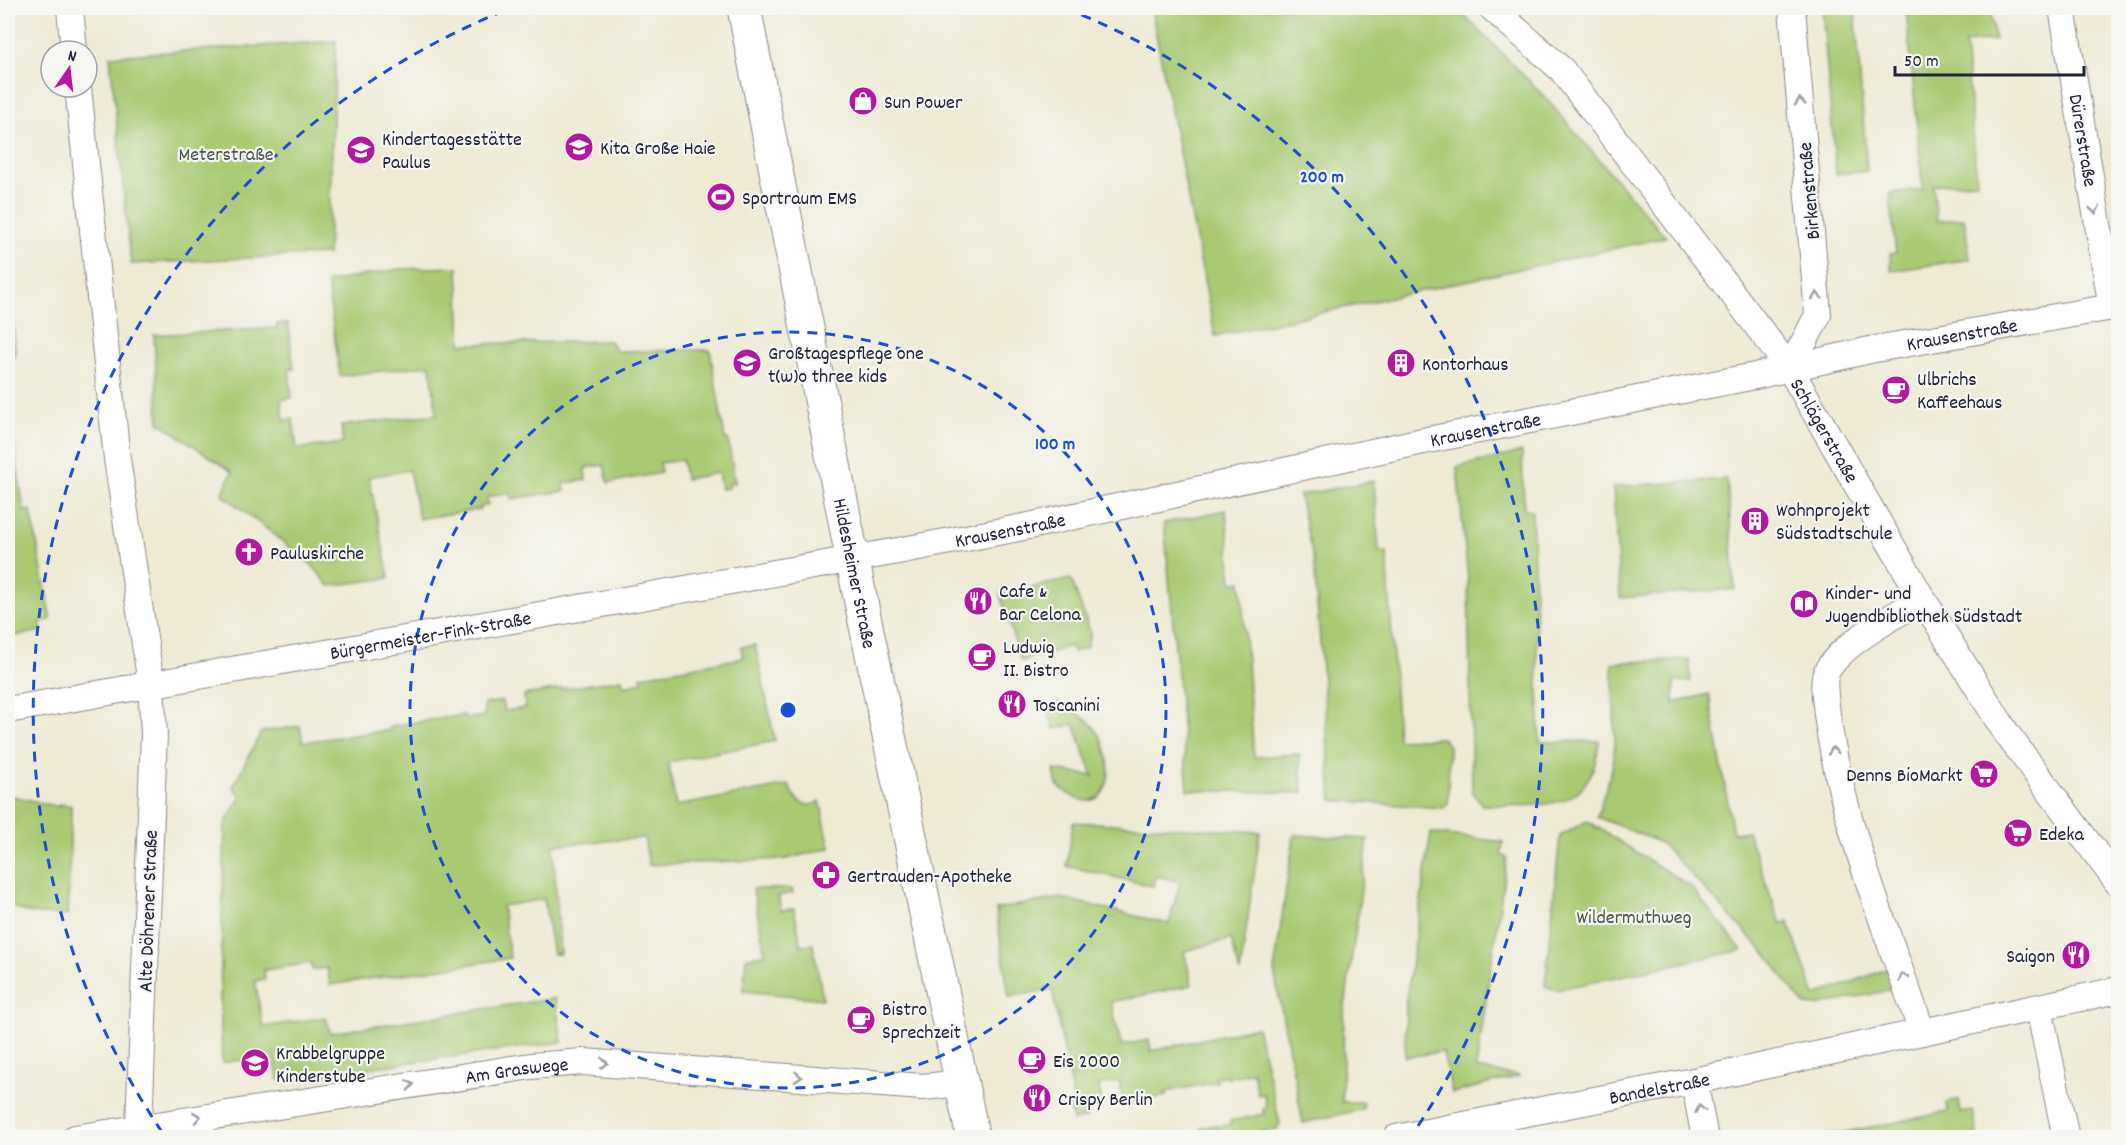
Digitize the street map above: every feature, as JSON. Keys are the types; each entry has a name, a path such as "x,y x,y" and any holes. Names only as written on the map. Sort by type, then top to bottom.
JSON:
{"main road":[{"name":"Hildesheimer Straße","path":"744,8 853,558 973,1137"}],"street":[{"path":"70,8 73,39"},
{"name":"Schlägerstraße","path":"1492,8 1562,70 1790,369 1922,598 2007,734 2118,883"},
{"name":"Birkenstraße","path":"1790,369 1818,315 1792,8"},
{"name":"Dürerstraße","path":"2062,8 2115,307"},
{"path":"79,99 117,459 151,684"},
{"name":"Krausenstraße","path":"853,558 1029,526 1424,441 1790,369 1870,350 2115,307"},
{"name":"Bürgermeister-Fink-Straße","path":"8,710 853,558"},
{"path":"1922,598 1844,651 1826,670 1825,695 1833,759 1850,822 1922,1032"},
{"name":"Alte Döhrener Straße","path":"140,1132 154,734 151,684"},
{"name":"Bandelstraße","path":"1396,1137 1694,1081 2118,990"},
{"path":"2039,1008 2066,1137"},
{"name":"Am Graswege","path":"75,1137 140,1132 531,1066 583,1062 923,1087 962,1083"},
{"path":"1694,1081 1705,1137"}],"green space":[{"path":"1151,8 1457,8 1542,94 1666,237 1215,336"},
{"path":"1822,8 1855,8 1867,171 1836,174"},
{"path":"1906,8 1990,8 1995,40 1965,43 1977,182 1933,185 1937,221 1964,218 1970,259 1891,271 1890,254 1896,253 1890,193 1923,189"},
{"name":"Meterstraße","path":"336,41 328,254 131,264 110,56"},
{"path":"8,222 13,277 9,278 16,356 8,357"},
{"path":"458,267 461,344 610,341 616,351 710,350 735,483 729,483 729,488 721,489 718,473 685,479 682,460 660,463 661,473 608,483 604,465 585,468 586,480 564,483 565,491 511,499 509,493 487,497 488,505 481,506 481,509 419,519 409,470 369,477 389,578 329,586 311,564 222,494 232,472 159,422 154,335 277,328 277,324 288,323 294,369 289,370 292,398 281,400 284,420 293,419 297,449 343,443 341,426 437,414 430,365 340,376 327,282 399,269"},
{"path":"8,405 24,511 31,510 51,620 40,622 42,631 8,637"},
{"path":"1522,452 1524,509 1532,510 1540,742 1599,741 1594,765 1586,783 1574,794 1560,801 1543,805 1482,805 1472,791 1468,579 1457,467"},
{"path":"1727,479 1735,589 1620,598 1613,487"},
{"path":"1374,481 1379,552 1387,552 1398,740 1442,738 1449,746 1448,804 1443,808 1332,800 1314,563 1299,495"},
{"path":"1226,510 1232,582 1241,582 1254,757 1299,754 1303,793 1188,790 1164,523"},
{"path":"1071,579 1091,634 1086,648 1073,652 1071,646 1021,661 1000,594"},
{"path":"755,645 775,741 668,762 676,806 789,785 793,795 800,802 809,805 820,801 830,848 786,859 649,865 644,838 553,845 560,954 553,954 544,899 502,906 510,958 330,985 327,968 312,970 311,963 264,970 265,979 255,981 263,1027 326,1017 330,1033 555,998 562,1042 278,1080 274,1056 222,1063 220,993 225,824 241,796 233,787 261,732 300,726 303,742 390,730 391,726 464,715 466,719 484,716 484,704 502,701 504,711 525,708 524,695 622,679 624,686 642,682 641,676 743,658 741,647"},
{"path":"1689,659 1691,681 1674,682 1674,703 1709,694 1733,833 1747,831 1781,924 1788,921 1815,996 1887,969 1892,981 1891,990 1816,1006 1806,1005 1798,998 1768,956 1661,843 1597,817 1613,765 1615,741 1612,663"},
{"path":"1059,702 1090,722 1102,741 1107,757 1109,773 1106,787 1099,796 1089,801 1075,797 1057,785 1054,770 1093,776 1074,724 1054,729 1047,706"},
{"path":"8,795 59,807 59,804 71,806 68,915 28,912 8,903"},
{"name":"Wildermuthweg","path":"1587,821 1690,886 1742,950 1556,990 1545,986 1560,836"},
{"path":"1073,822 1260,832 1240,973 1231,939 1184,951 1192,985 1111,1002 1121,1045 1149,1040 1151,1051 1257,1027 1280,1124 1277,1129 1237,1137 1175,1137 1174,1135 1201,1132 1201,1128 1231,1124 1230,1121 1264,1114 1263,1109 1266,1108 1264,1094 1258,1095 1253,1072 1227,1078 1226,1075 1216,1077 1217,1082 1166,1092 1167,1096 1123,1103 1119,1081 1099,1085 1102,1106 1085,1109 1087,1118 1073,1121 1070,1105 1074,1104 1052,989 1009,997 996,909 1061,898 1169,924 1180,882 1156,876 1153,886 1067,866"},
{"path":"1431,833 1503,842 1501,855 1507,857 1476,1069 1520,1076 1452,1093 1443,1052 1405,1057 1406,999"},
{"path":"1294,835 1368,839 1344,1014 1342,1102 1363,1102 1363,1109 1303,1123 1274,971"},
{"path":"753,889 792,889 793,893 778,896 781,910 794,909 801,945 813,944 823,999 743,991 746,958 765,954"},
{"path":"1959,1100 1961,1113 1973,1111 1978,1137 1821,1137 1947,1112 1946,1103"}],"place":[{"name":"Sun Power","path":"863,101"},
{"name":"Kita Große Haie","path":"579,147"},
{"name":"Kindertagesstätte Paulus","path":"361,150"},
{"name":"Sportraum EMS","path":"721,197"},
{"name":"Großtagespflege one t(w)o three kids","path":"747,363"},
{"name":"Kontorhaus","path":"1401,363"},
{"name":"Ulbrichs Kaffeehaus","path":"1896,390"},
{"name":"Wohnprojekt Südstadtschule","path":"1755,521"},
{"name":"Pauluskirche","path":"249,552"},
{"name":"Cafe & Bar Celona","path":"978,601"},
{"name":"Kinder- und Jugendbibliothek Südstadt","path":"1804,604"},
{"name":"Ludwig II. Bistro","path":"982,657"},
{"name":"Toscanini","path":"1012,704"},
{"name":"Denns BioMarkt","path":"1984,774"},
{"name":"Edeka","path":"2018,833"},
{"name":"Gertrauden-Apotheke","path":"826,875"},
{"name":"Saigon","path":"2076,955"},
{"name":"Bistro Sprechzeit","path":"861,1020"},
{"name":"Eis 2000","path":"1032,1060"},
{"name":"Krabbelgruppe Kinderstube","path":"255,1063"},
{"name":"Crispy Berlin","path":"1037,1098"}]}
